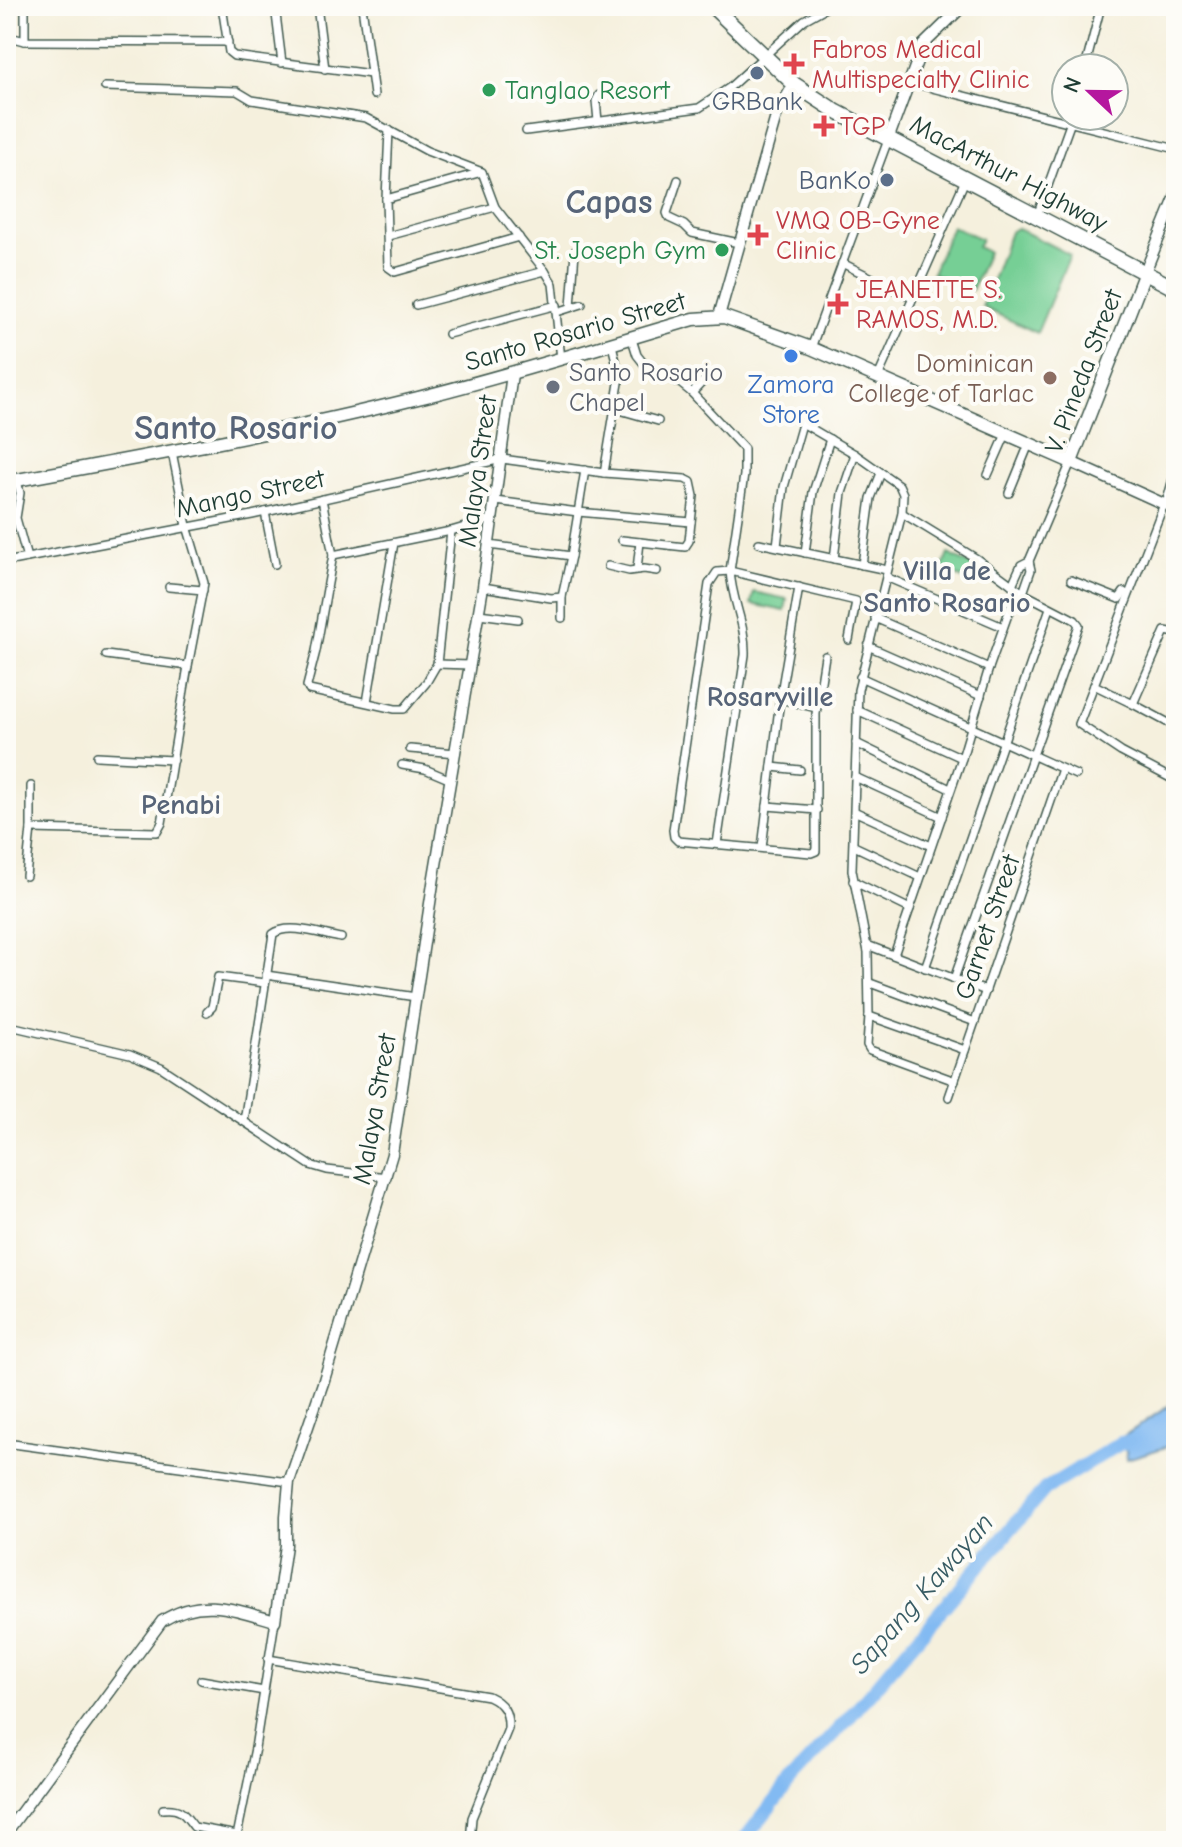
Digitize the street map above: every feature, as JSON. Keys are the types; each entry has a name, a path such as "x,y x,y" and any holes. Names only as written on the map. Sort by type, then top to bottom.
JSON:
{"highway":[{"name":"MacArthur Highway","path":"712,6 794,84 837,112 1176,289"}],"main road":[{"name":"V. Pineda Street","path":"1071,462 1145,272"},
{"name":"Santo Rosario Street","path":"12,481 172,452 357,413 512,374 694,319 719,316 811,348 1071,462"}],"street":[{"path":"25,6 25,41"},
{"path":"222,6 229,52 234,56 371,74"},
{"path":"275,6 282,63"},
{"path":"317,6 325,69"},
{"path":"362,6 374,95"},
{"path":"526,131 699,108 729,88 804,20 829,6"},
{"path":"811,348 925,42 963,6"},
{"path":"1089,52 1101,6"},
{"path":"6,36 25,41 228,42"},
{"path":"908,82 1050,115"},
{"path":"719,316 777,113 794,84"},
{"path":"105,87 237,91 252,100 366,118 427,151 482,172 495,207 553,284 561,359"},
{"path":"598,121 596,101 599,95"},
{"path":"389,130 386,199 388,267 395,272 519,237"},
{"path":"1037,216 1068,132"},
{"path":"1115,132 1176,149"},
{"path":"386,199 482,172"},
{"path":"878,377 966,178"},
{"path":"678,180 667,213 669,218 692,233 739,243"},
{"name":"V. Pineda Street","path":"1145,272 1174,208 1176,196"},
{"path":"388,236 495,207"},
{"path":"571,307 575,251"},
{"path":"842,263 912,298"},
{"path":"416,305 545,271"},
{"path":"448,334 582,304"},
{"path":"632,339 637,355 648,369 681,384 692,393 744,449 744,475 730,571 731,587 746,634 745,655 717,844"},
{"path":"604,473 620,368 612,345"},
{"name":"Malaya Street","path":"236,1838 255,1748 275,1621 286,1545 289,1482 387,1177 479,614 512,374"},
{"path":"692,393 708,376"},
{"path":"616,409 658,421"},
{"path":"790,416 855,454 902,489 902,513 860,677 853,881 867,945 870,983 868,1048 955,1081"},
{"path":"777,546 784,487 802,424"},
{"path":"988,475 1006,434"},
{"path":"805,553 813,492 830,439"},
{"path":"1009,493 1029,444"},
{"path":"31,829 157,832 165,814 203,590 202,571 187,526 172,452"},
{"path":"834,559 842,493 855,454"},
{"path":"502,459 691,482 694,496 689,541 685,547 622,540"},
{"name":"Mango Street","path":"6,562 265,512 502,459"},
{"name":"V. Pineda Street","path":"1017,589 1031,570 1029,561 1071,462"},
{"name":"Santo Rosario Street","path":"1071,462 1169,505"},
{"path":"1176,468 1169,505 1131,586 1079,724 1121,752 1176,781"},
{"path":"562,618 562,597 585,470"},
{"path":"862,565 871,498 881,473"},
{"path":"12,481 20,493 16,518 27,558"},
{"path":"322,499 333,555 307,686 309,690 404,709 437,664 451,531"},
{"path":"496,501 691,522"},
{"path":"265,512 275,564"},
{"path":"902,513 977,559 1017,589 1079,625 954,979"},
{"path":"333,555 451,531 492,519"},
{"path":"637,569 640,542"},
{"path":"367,702 394,543"},
{"path":"759,543 862,565 1003,627"},
{"path":"489,545 571,556"},
{"name":"V. Pineda Street","path":"1017,589 1021,565 1029,561"},
{"path":"608,566 629,571 657,571"},
{"path":"825,656 816,708 815,852 678,841 673,830 709,584 717,572 730,571 856,601 849,640"},
{"path":"1071,580 1119,599 1127,586 1131,586"},
{"path":"169,587 203,590"},
{"path":"483,587 562,597"},
{"path":"762,848 780,699 799,587"},
{"path":"894,955 1017,589"},
{"path":"925,968 1050,608"},
{"path":"479,614 518,619"},
{"path":"875,618 989,668"},
{"path":"1133,704 1165,631 1176,633"},
{"path":"868,646 981,696"},
{"path":"106,655 188,666"},
{"path":"437,664 470,665"},
{"path":"860,677 1076,775"},
{"path":"1094,685 1176,727"},
{"path":"780,699 816,708"},
{"path":"857,710 962,758"},
{"path":"856,743 950,789"},
{"path":"410,749 456,753"},
{"path":"97,756 173,760"},
{"path":"402,765 425,769 451,780"},
{"path":"772,767 800,770"},
{"name":"Garnet Street","path":"949,1097 1062,769"},
{"path":"855,777 942,817"},
{"path":"26,876 31,786"},
{"path":"767,806 817,810"},
{"path":"856,812 931,846"},
{"path":"854,846 920,877"},
{"path":"853,881 910,909"},
{"path":"244,1121 271,941 277,930 287,929 341,938"},
{"path":"867,945 986,991"},
{"path":"207,1012 212,1007 218,977 266,979 416,997"},
{"path":"870,983 975,1022"},
{"path":"869,1016 965,1050"},
{"path":"6,1025 130,1054 161,1067 310,1165 387,1177"},
{"path":"6,1443 289,1482"},
{"path":"6,1833 162,1621 188,1607 203,1605 275,1621"},
{"path":"268,1659 497,1700 509,1718 508,1729 472,1818 470,1841"},
{"path":"201,1680 264,1691"},
{"path":"163,1809 182,1810 194,1827 236,1838"}],"green space":[{"path":"952,226 981,239 977,247 988,252 972,290 932,273"},
{"path":"1017,228 1070,255 1037,333 982,307 1010,232"},
{"path":"948,554 976,567 969,582 942,569"},
{"path":"754,592 787,599 785,611 751,604"}],"water":[{"path":"1176,1401 1176,1444 1127,1459 1124,1436"}],"waterway":[{"name":"Sapang Kawayan","path":"743,1841 791,1780 847,1720 1045,1489 1121,1443 1169,1437 1176,1432"}],"place":[{"name":"Fabros Medical Multispecialty Clinic","path":"794,64"},
{"name":"GRBank","path":"757,73"},
{"name":"Tanglao Resort","path":"489,90"},
{"name":"TGP","path":"824,126"},
{"name":"BanKo","path":"887,180"},
{"name":"VMQ OB-Gyne Clinic","path":"758,235"},
{"name":"St. Joseph Gym","path":"722,250"},
{"name":"JEANETTE S. RAMOS, M.D.","path":"838,304"},
{"name":"Zamora Store","path":"791,356"},
{"name":"Dominican College of Tarlac","path":"1050,378"},
{"name":"Santo Rosario Chapel","path":"553,387"}],"district":[{"name":"Capas","path":"609,201"},
{"name":"Santo Rosario","path":"236,427"},
{"name":"Villa de Santo Rosario","path":"947,586"},
{"name":"Rosaryville","path":"770,696"},
{"name":"Penabi","path":"181,804"}]}
